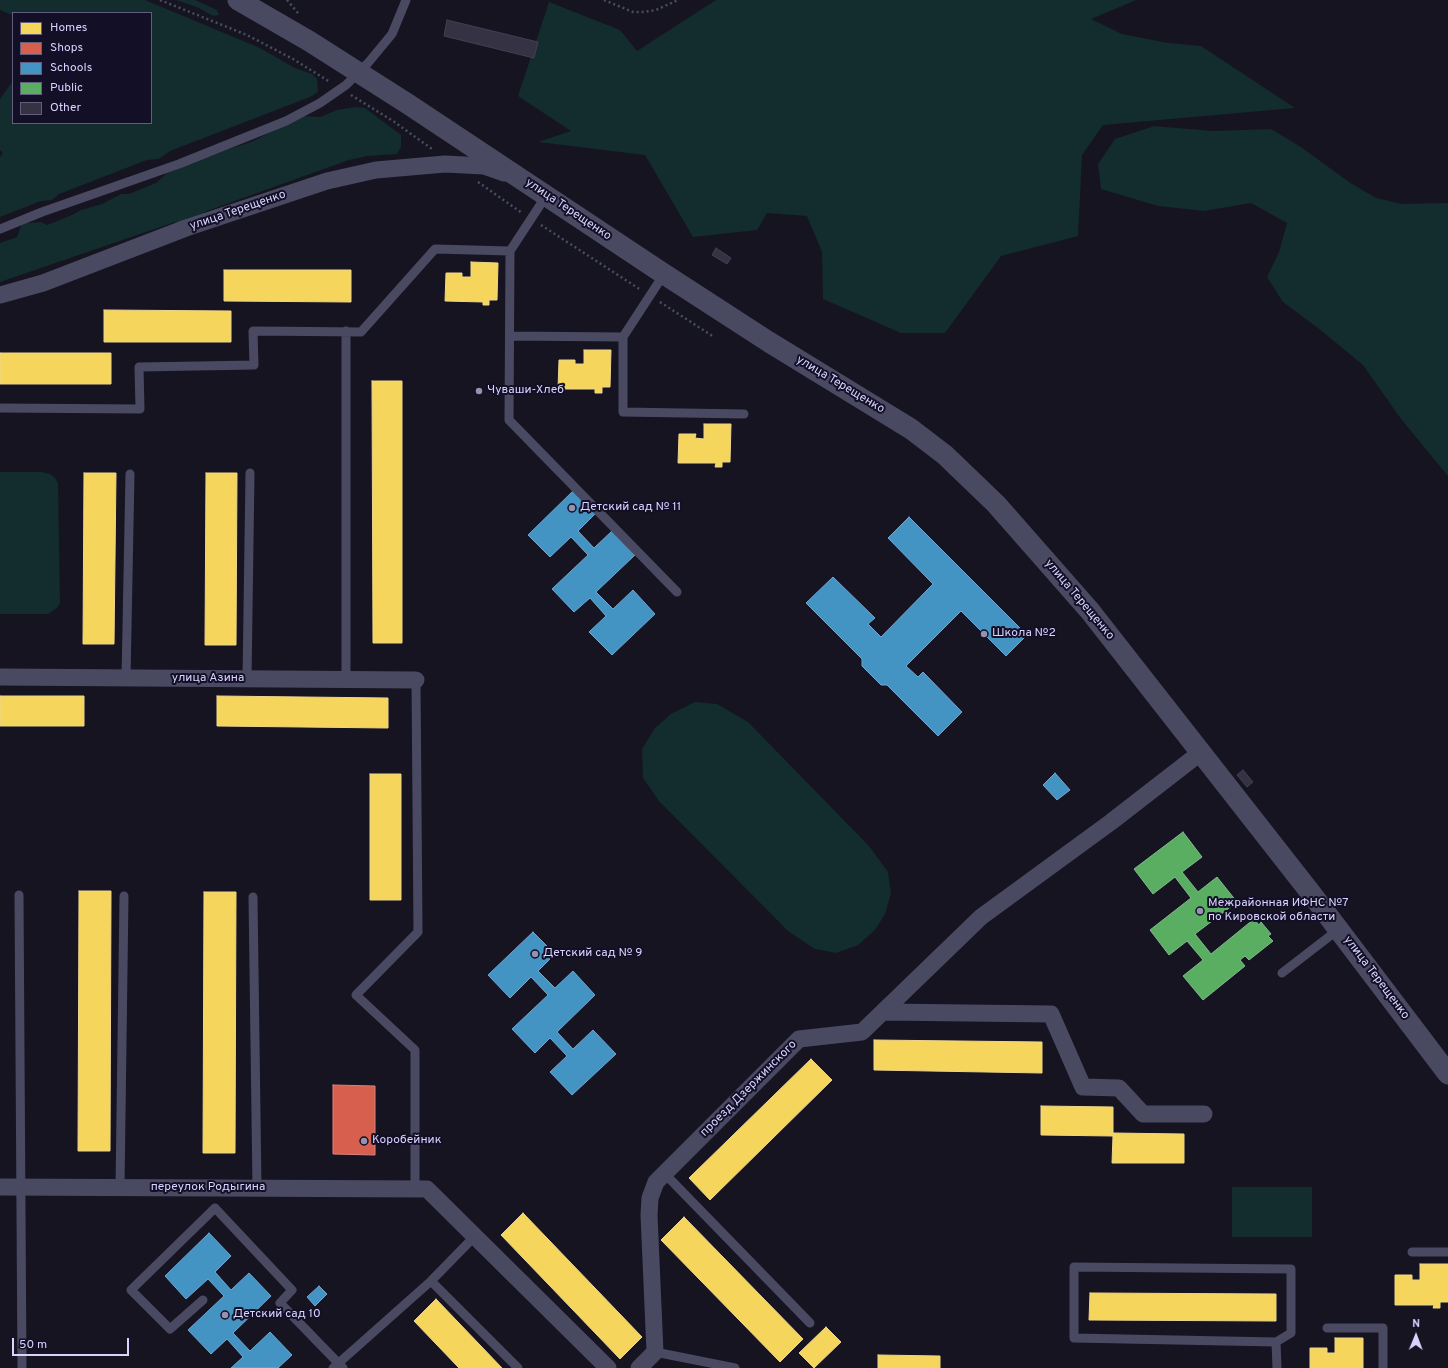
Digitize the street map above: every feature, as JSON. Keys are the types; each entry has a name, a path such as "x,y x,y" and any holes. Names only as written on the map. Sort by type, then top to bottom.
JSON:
{"street":[{"path":"238,0 308,41 408,104 518,177"},
{"name":"улица Терещенко","path":"0,295 43,283 186,228 327,181 376,170 452,164 484,166 518,177 769,342 911,429 946,455 1001,509 1090,611 1339,929 1448,1074"},
{"name":"улица Азина","path":"0,677 416,680"},
{"name":"проезд Дзержинского","path":"655,1352 649,1215 650,1198 656,1182 799,1039 862,1032 981,917 1112,822 1200,753"},
{"path":"884,1012 1051,1014 1083,1087 1119,1088 1143,1114 1204,1114"},
{"name":"переулок Родыгина","path":"0,1187 415,1188"},
{"path":"415,1188 427,1189 608,1368"},
{"path":"639,1368 655,1352"}],"lane":[{"path":"0,229 42,212 179,164 286,121 320,103 346,85 368,63 392,34 406,0"},
{"path":"546,196 510,251 509,420 677,592"},
{"path":"0,408 140,409 139,367 254,365 253,331 360,332 435,249 510,251"},
{"path":"664,274 623,337 623,412 744,414"},
{"path":"346,331 346,680"},
{"path":"510,336 623,337"},
{"path":"247,679 250,473"},
{"path":"126,678 130,474"},
{"path":"415,1188 415,1050 356,995 418,932 416,680"},
{"path":"18,895 22,1368"},
{"path":"120,1187 124,896"},
{"path":"253,897 257,1188"},
{"path":"1282,973 1339,929"},
{"path":"665,1174 810,1323"},
{"path":"203,1300 170,1329 131,1290 215,1208 292,1290 280,1302 338,1366 431,1281 475,1236"},
{"path":"1412,1252 1448,1252"},
{"path":"1074,1267 1292,1269 1292,1333 1276,1342 1074,1338 1074,1267"},
{"path":"431,1281 518,1368"},
{"path":"1327,1328 1383,1328 1382,1368"},
{"path":"1276,1342 1277,1368"},
{"path":"655,1352 735,1368"}],"path":[{"path":"160,0 248,34 293,59"},
{"path":"604,0 633,12 656,10 678,0"},
{"path":"393,121 452,164"},
{"path":"476,181 531,219 714,337"}],"green space":[{"path":"0,0 145,0 260,48 295,68 312,74 317,79 318,92 310,97 170,151 159,159 147,160 59,194 52,200 41,201 0,217 0,157 3,153 0,150 0,99 12,82 12,124 152,124 152,12 12,12 12,15 0,10"},
{"path":"176,0 195,0 217,10 219,15 213,16 197,7"},
{"path":"716,0 1136,0 1091,19 1122,34 1168,43 1201,46 1295,108 1103,125 1082,155 1078,236 1001,256 945,333 901,333 823,299 822,252 807,216 767,213 757,230 693,237 645,155 538,142 571,131 518,96 549,2 620,30 637,51"},
{"path":"356,107 365,108 401,135 401,147 397,154 367,156 349,160 207,211 186,222 175,222 0,282 0,243 17,237 21,226 27,223 41,222 47,225 81,210 102,204 121,194 129,194 156,183 167,173 251,142 302,116 320,117 337,110"},
{"path":"1154,126 1213,131 1271,129 1301,147 1349,182 1376,198 1402,204 1448,203 1448,476 1401,419 1363,365 1318,328 1283,302 1267,277 1279,252 1287,223 1251,203 1204,211 1158,206 1101,189 1098,164 1115,139"},
{"path":"0,472 42,472 50,474 58,483 60,603 57,608 48,614 0,614"},
{"path":"695,702 717,704 748,722 869,846 888,872 891,893 885,914 875,930 858,945 836,953 815,949 788,931 659,801 643,778 642,749 655,728 671,714"},
{"path":"1232,1187 1312,1187 1312,1237 1232,1237"}],"building: Homes":[{"path":"471,262 498,263 497,300 489,300 489,305 483,305 483,302 445,301 446,273 462,273 462,277 471,277"},
{"path":"224,270 351,270 351,302 224,301"},
{"path":"104,310 231,311 231,342 104,342"},
{"path":"584,350 611,350 610,387 602,387 602,393 595,393 595,389 558,389 559,360 575,360 575,364 584,364"},
{"path":"0,353 111,353 111,384 0,384"},
{"path":"372,381 402,381 402,643 373,643"},
{"path":"704,424 731,424 730,462 722,462 722,467 715,467 716,463 678,463 679,434 696,434 695,438 704,439"},
{"path":"84,473 116,473 114,644 83,644"},
{"path":"206,473 237,473 236,645 205,645"},
{"path":"0,696 84,696 84,726 0,726"},
{"path":"217,696 388,698 388,728 217,726"},
{"path":"370,774 401,774 401,900 370,900"},
{"path":"79,891 111,891 110,1151 78,1151"},
{"path":"204,892 236,892 235,1153 203,1153"},
{"path":"874,1040 1042,1042 1042,1073 874,1070"},
{"path":"811,1059 832,1080 710,1200 689,1178"},
{"path":"1041,1106 1113,1107 1113,1133 1184,1134 1184,1163 1112,1163 1113,1136 1041,1135"},
{"path":"523,1213 642,1337 620,1359 501,1235"},
{"path":"684,1217 803,1339 780,1362 661,1240"},
{"path":"1420,1264 1448,1264 1448,1302 1440,1302 1440,1308 1433,1308 1434,1305 1395,1305 1395,1275 1412,1275 1412,1280 1420,1280"},
{"path":"1090,1293 1276,1294 1276,1321 1089,1320"},
{"path":"436,1299 502,1368 459,1368 414,1321"},
{"path":"826,1327 841,1342 814,1368 799,1353"},
{"path":"1335,1338 1363,1338 1363,1368 1310,1368 1310,1348 1327,1348 1327,1353 1335,1353"},
{"path":"878,1355 940,1356 940,1368 878,1368"}],"building: Shops":[{"path":"333,1085 375,1086 375,1155 333,1154"}],"building: Schools":[{"path":"573,491 595,514 578,531 594,548 612,531 635,555 596,592 613,609 633,590 655,614 612,655 589,632 606,616 590,598 574,612 552,589 588,555 571,537 550,557 528,535"},
{"path":"909,517 1027,635 1006,656 961,611 906,666 918,677 923,672 962,712 938,736 887,685 881,685 862,666 862,659 806,603 833,577 875,618 868,624 881,637 933,584 888,538"},
{"path":"1055,773 1070,790 1057,800 1043,785"},
{"path":"533,932 555,954 538,971 555,988 573,971 595,995 557,1032 573,1049 593,1030 616,1054 572,1095 550,1072 567,1056 550,1038 535,1053 512,1029 548,995 531,977 510,998 488,975"},
{"path":"209,1233 231,1256 215,1272 231,1290 249,1273 271,1296 233,1333 250,1351 270,1332 292,1355 278,1368 231,1368 243,1357 227,1339 211,1354 188,1330 224,1296 208,1279 186,1299 165,1276"},
{"path":"319,1286 327,1294 315,1306 307,1297"}],"building: Public":[{"name":"Межрайонная ИФНС №7 по Кировской области","path":"1183,832 1202,857 1182,872 1198,892 1217,877 1237,902 1195,934 1211,954 1254,919 1259,925 1261,922 1271,934 1268,936 1273,941 1249,960 1245,956 1240,960 1245,966 1203,1000 1183,976 1203,960 1187,941 1169,955 1150,930 1191,898 1175,877 1153,894 1134,869"}],"building: Other":[{"path":"447,20 538,42 534,58 444,36"},
{"path":"716,248 731,258 727,264 712,255"},
{"path":"1243,770 1253,782 1247,787 1237,775"}],"place":[{"name":"Чуваши-Хлеб","path":"479,391"},
{"name":"Детский сад № 11","path":"572,508"},
{"name":"Школа №2","path":"984,634"},
{"name":"Межрайонная ИФНС №7 по Кировской области","path":"1200,911"},
{"name":"Детский сад № 9","path":"535,954"},
{"name":"Коробейник","path":"364,1141"},
{"name":"Детский сад 10","path":"225,1315"}]}
